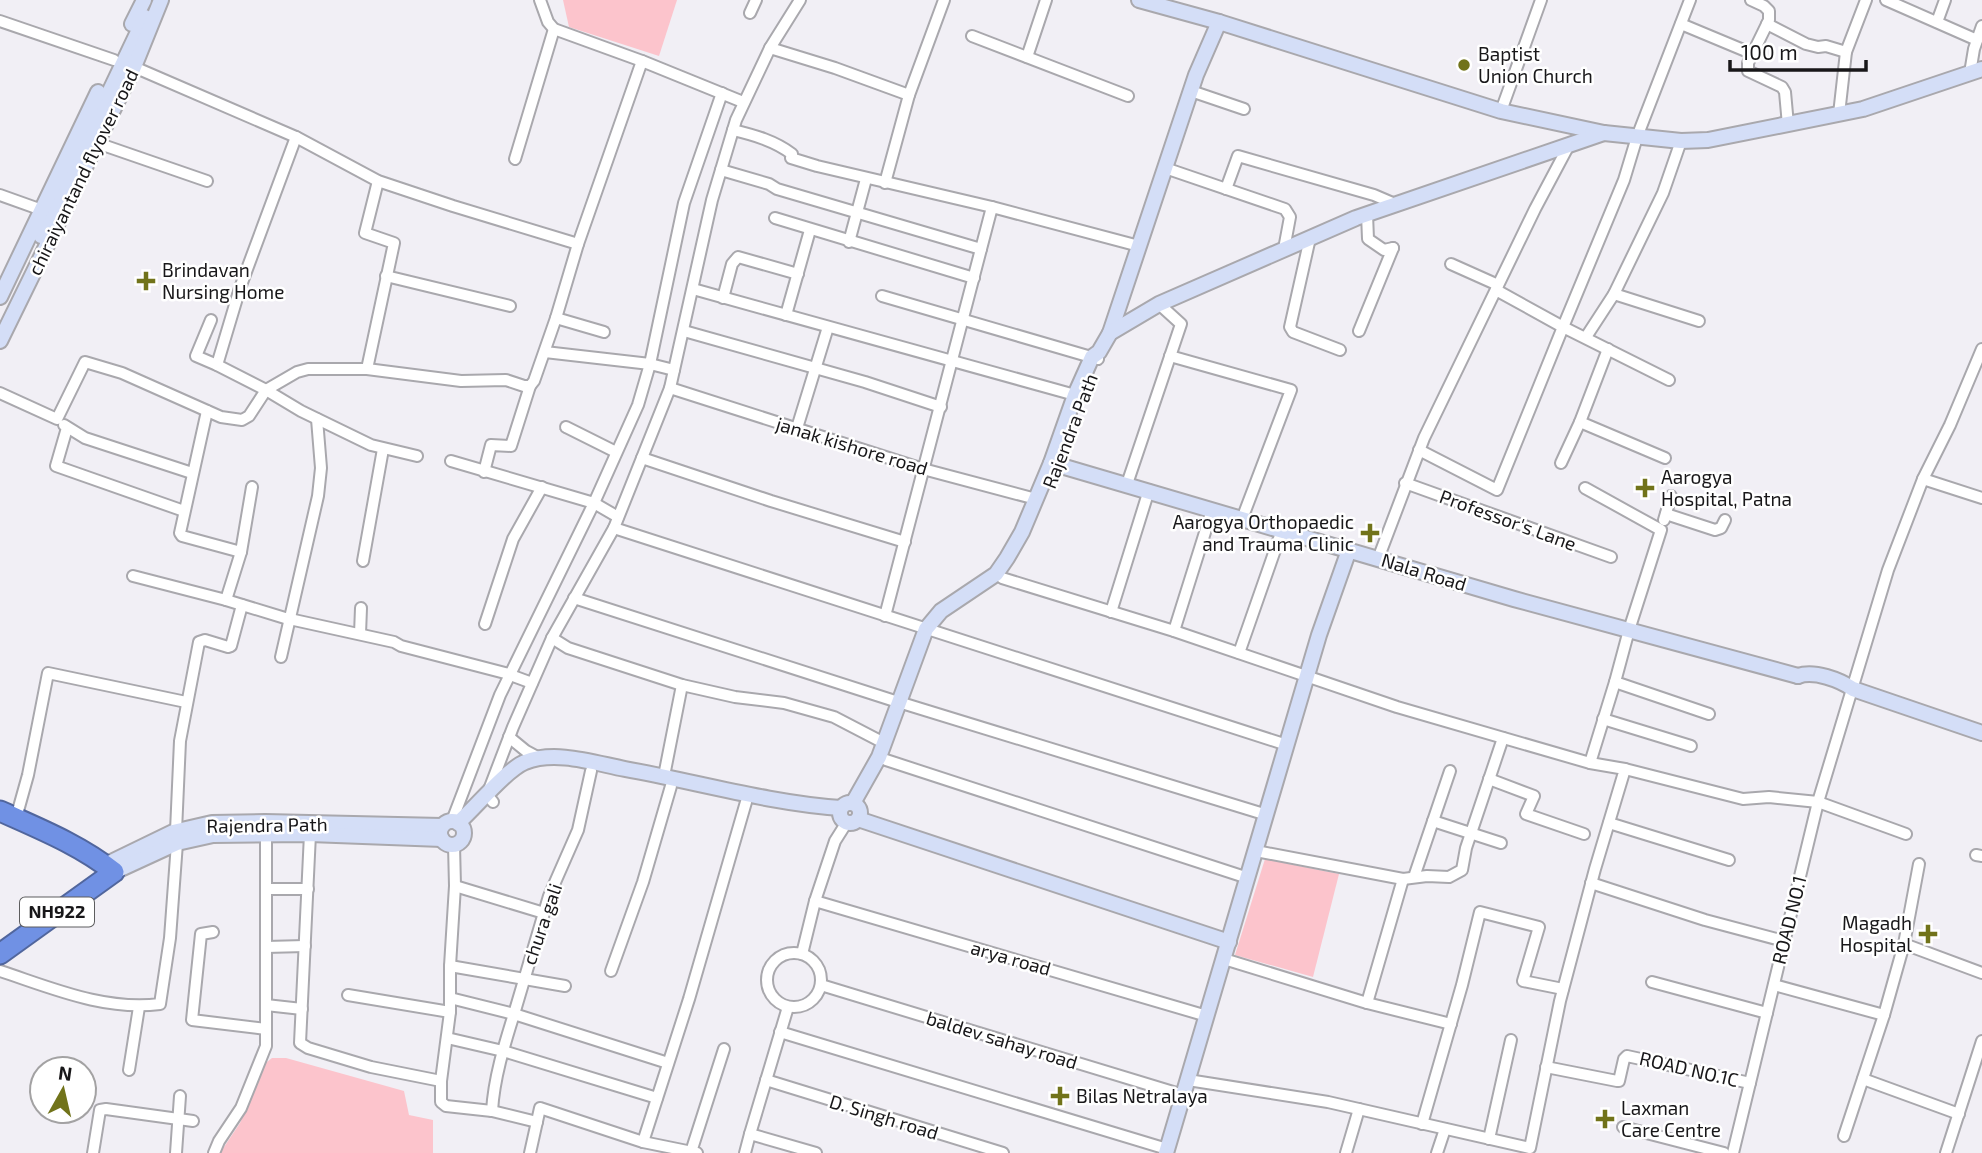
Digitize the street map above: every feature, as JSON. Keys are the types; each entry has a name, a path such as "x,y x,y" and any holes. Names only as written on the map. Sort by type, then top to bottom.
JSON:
{"highway":[{"path":"5,816 67,842 106,871"},
{"name":"Rajendra Path","path":"0,942 106,871"},
{"name":"Rajendra Path","path":"0,954 106,871"}],"main road":[{"path":"0,297 144,0"},
{"path":"0,320 153,0"},
{"name":"chiraiyantand flyover road","path":"0,341 134,67 161,0"},
{"path":"1139,0 1172,4 1219,22 1501,111 1604,132 1681,141 1708,140 1863,109 1976,71"},
{"path":"1096,356 1110,333 1191,91 1219,22"},
{"path":"1110,333 1159,304 1367,214 1604,132"},
{"name":"Rajendra Path","path":"850,813 879,757 930,630 941,611 996,574 1026,534 1036,499 1055,464 1076,395 1096,356"},
{"name":"Rajendra Path","path":"930,630 1002,578 1026,534 1096,356"},
{"name":"Nala Road","path":"1055,464 1514,599 1798,676 1803,681 1843,692 1853,690"},
{"path":"1167,1151 1319,635 1349,550"},
{"path":"1853,690 1982,733"},
{"name":"Rajendra Path","path":"850,813 886,760 902,703"},
{"path":"490,799 509,772 523,763 540,758 557,758 581,761 801,813 850,813"},
{"path":"452,831 515,779 534,769 556,766 667,781 850,813 1229,942"},
{"name":"Rajendra Path","path":"265,828 310,834 452,831"},
{"name":"Rajendra Path","path":"106,871 176,837 265,828 452,831"}],"street":[{"path":"540,0 548,22 554,29 743,102"},
{"path":"750,13 756,0"},
{"path":"490,799 509,737 532,683 552,638 614,528 670,388 712,200 733,130 743,102 770,48 800,0"},
{"path":"885,183 909,95 944,0"},
{"path":"1027,57 1046,0"},
{"path":"1501,111 1541,0"},
{"path":"1419,450 1497,490 1624,180 1637,137 1689,0"},
{"path":"1751,0 1769,11 1769,20 1748,63 1748,71 1783,87 1788,125"},
{"path":"1839,114 1846,52 1866,0"},
{"path":"1886,0 1977,40"},
{"path":"1937,22 1945,0"},
{"path":"0,21 114,60"},
{"path":"1681,24 1753,54"},
{"path":"1767,24 1805,44 1846,52"},
{"path":"1976,71 1977,40 1982,26"},
{"path":"515,159 554,29"},
{"path":"972,36 1128,96"},
{"path":"770,48 909,95"},
{"path":"484,471 491,445 512,446 530,386 545,352 642,61"},
{"path":"134,67 296,137 378,181 579,244"},
{"path":"1191,91 1244,109"},
{"path":"537,1122 492,1111 443,1104 442,1081 450,1012 455,886 452,831 500,695 594,503 638,405 650,364 684,203 722,93"},
{"path":"733,130 778,145 792,154 791,158 1139,246"},
{"path":"217,365 240,288 296,137"},
{"path":"1586,337 1614,294 1663,193 1681,141"},
{"path":"97,143 207,181"},
{"path":"1378,559 1419,450 1569,145"},
{"path":"1226,189 1238,156 1374,195 1395,204"},
{"path":"1165,168 1287,211 1290,217 1284,249"},
{"path":"721,170 981,249"},
{"path":"849,242 866,178"},
{"path":"367,369 394,243 365,233 378,181"},
{"path":"0,195 42,210"},
{"path":"885,616 992,207"},
{"path":"1359,331 1393,248 1384,250 1368,239 1367,214"},
{"path":"775,218 974,278"},
{"path":"786,315 810,230"},
{"path":"1310,238 1290,327 1293,332 1340,350"},
{"path":"723,298 732,264 738,257 798,274"},
{"path":"1451,264 1563,327 1669,380"},
{"path":"386,275 510,306"},
{"path":"693,289 1076,395"},
{"path":"1614,294 1699,321"},
{"path":"882,296 1096,356"},
{"path":"1127,484 1181,324 1159,304"},
{"path":"556,318 604,332"},
{"path":"211,320 196,356 266,390 317,419 383,449 417,456"},
{"path":"797,428 828,327"},
{"path":"684,331 865,382 941,407"},
{"path":"1562,463 1608,349"},
{"name":"ROAD NO.1","path":"1732,1153 1818,802 1888,570 1923,479 1950,425 1982,349"},
{"path":"545,352 650,364 674,370"},
{"path":"1170,356 1291,390 1242,519"},
{"path":"57,419 85,362 122,373 221,417 242,420 249,416 266,390 297,372 308,369 367,369 461,381 506,380 530,386"},
{"name":"janak kishore road","path":"670,388 923,468 1036,499"},
{"path":"0,393 57,419 85,438 192,473"},
{"path":"207,411 180,530 182,536 241,552"},
{"path":"281,657 318,496 321,468 317,419"},
{"path":"1580,422 1665,458"},
{"path":"566,427 617,452"},
{"path":"68,428 56,466 184,511"},
{"path":"363,561 383,449"},
{"path":"642,458 905,542"},
{"path":"451,461 594,503 618,517"},
{"path":"1923,479 1982,498"},
{"name":"Professor's Lane","path":"1405,483 1611,558"},
{"path":"226,600 241,552 252,487"},
{"path":"485,624 513,539 542,488"},
{"path":"1585,488 1661,530"},
{"path":"1111,612 1149,490"},
{"path":"1590,763 1671,496"},
{"path":"1174,631 1212,510"},
{"path":"1665,514 1715,530 1721,528 1725,520"},
{"path":"614,528 1287,745"},
{"path":"1238,653 1282,530"},
{"path":"133,576 289,619 394,642 532,683"},
{"path":"1002,578 1174,631 1397,707 1590,763 1625,769 1743,799 1769,797 1818,802 1906,834"},
{"path":"574,598 902,703 1267,815"},
{"path":"0,971 109,1004 139,1007 160,1004 170,938 180,741 186,702 199,642 205,640 231,646 242,605"},
{"path":"360,634 361,608"},
{"path":"552,638 568,648 682,685 784,703 834,717 884,743"},
{"path":"5,816 28,775 48,673 186,702"},
{"path":"1615,682 1709,714"},
{"path":"611,971 643,882 667,781 682,685"},
{"path":"1603,719 1691,746"},
{"path":"509,737 540,758"},
{"path":"1256,851 1408,878 1449,877 1462,870 1503,738"},
{"path":"886,760 1248,878"},
{"path":"1188,1080 1328,1102 1530,1150 1563,989 1625,769"},
{"name":"chura gali","path":"492,1111 503,1051 523,978 549,896 578,830 591,771"},
{"path":"1367,1003 1408,878 1433,821 1450,771"},
{"path":"1489,779 1534,796 1526,814 1584,834"},
{"path":"643,1142 689,999 746,802"},
{"path":"802,954 815,901 835,841 850,813"},
{"path":"1433,821 1501,843"},
{"path":"1609,823 1729,860"},
{"path":"214,1153 241,1108 266,1046 265,828"},
{"path":"310,834 299,1039 303,1046 371,1068 442,1081"},
{"path":"1844,1136 1904,944 1919,864"},
{"path":"1591,883 1705,920 1784,941"},
{"path":"455,886 544,913"},
{"path":"266,889 307,889"},
{"name":"arya road","path":"815,901 1207,1016"},
{"path":"1422,1124 1480,912 1539,927 1523,981 1563,989"},
{"path":"213,932 201,934 192,1020 265,1029"},
{"path":"1904,944 1982,973"},
{"path":"266,947 305,946"},
{"path":"789,952 802,954 814,961 819,968 821,985 812,1000 805,1005 788,1007 779,1003 767,988 768,970 780,955 789,952"},
{"path":"1224,958 1367,1003 1451,1024"},
{"path":"450,965 565,985"},
{"path":"1652,982 1767,1013"},
{"name":"baldev sahay road","path":"821,985 1183,1095"},
{"path":"1774,985 1884,1015"},
{"path":"348,995 450,1012"},
{"path":"450,998 514,1014 668,1063"},
{"path":"265,1005 302,1009"},
{"path":"129,1070 139,1007"},
{"path":"746,1153 788,1007"},
{"path":"780,1032 1167,1151"},
{"path":"447,1038 503,1051 657,1098"},
{"path":"1489,1139 1511,1040"},
{"path":"1946,1153 1980,1055 1982,1041"},
{"path":"530,1153 540,1108 643,1142 694,1152 724,1049"},
{"name":"ROAD NO.1C","path":"1546,1067 1617,1082 1623,1059 1628,1056 1749,1083"},
{"path":"1863,1079 1959,1114"},
{"name":"D. Singh road","path":"766,1080 1003,1153"},
{"path":"176,1153 180,1096"},
{"path":"1346,1153 1359,1109"},
{"path":"93,1153 100,1110 193,1121"},
{"path":"1623,1127 1724,1153"},
{"path":"1437,1153 1445,1129"},
{"path":"750,1134 816,1153"}],"shaded area":[{"path":"563,0 677,0 659,56 569,27"},
{"path":"1265,859 1339,874 1313,977 1235,955"},
{"path":"272,1058 286,1058 404,1091 409,1115 433,1120 433,1153 220,1153 240,1123 263,1065"}],"place":[{"name":"Baptist Union Church","path":"1464,65"},
{"name":"Brindavan Nursing Home","path":"146,281"},
{"name":"Aarogya Hospital, Patna","path":"1645,488"},
{"name":"Aarogya Orthopaedic and Trauma Clinic","path":"1370,533"},
{"name":"Magadh Hospital","path":"1928,934"},
{"name":"Bilas Netralaya","path":"1060,1096"},
{"name":"Laxman Care Centre","path":"1605,1119"}]}
